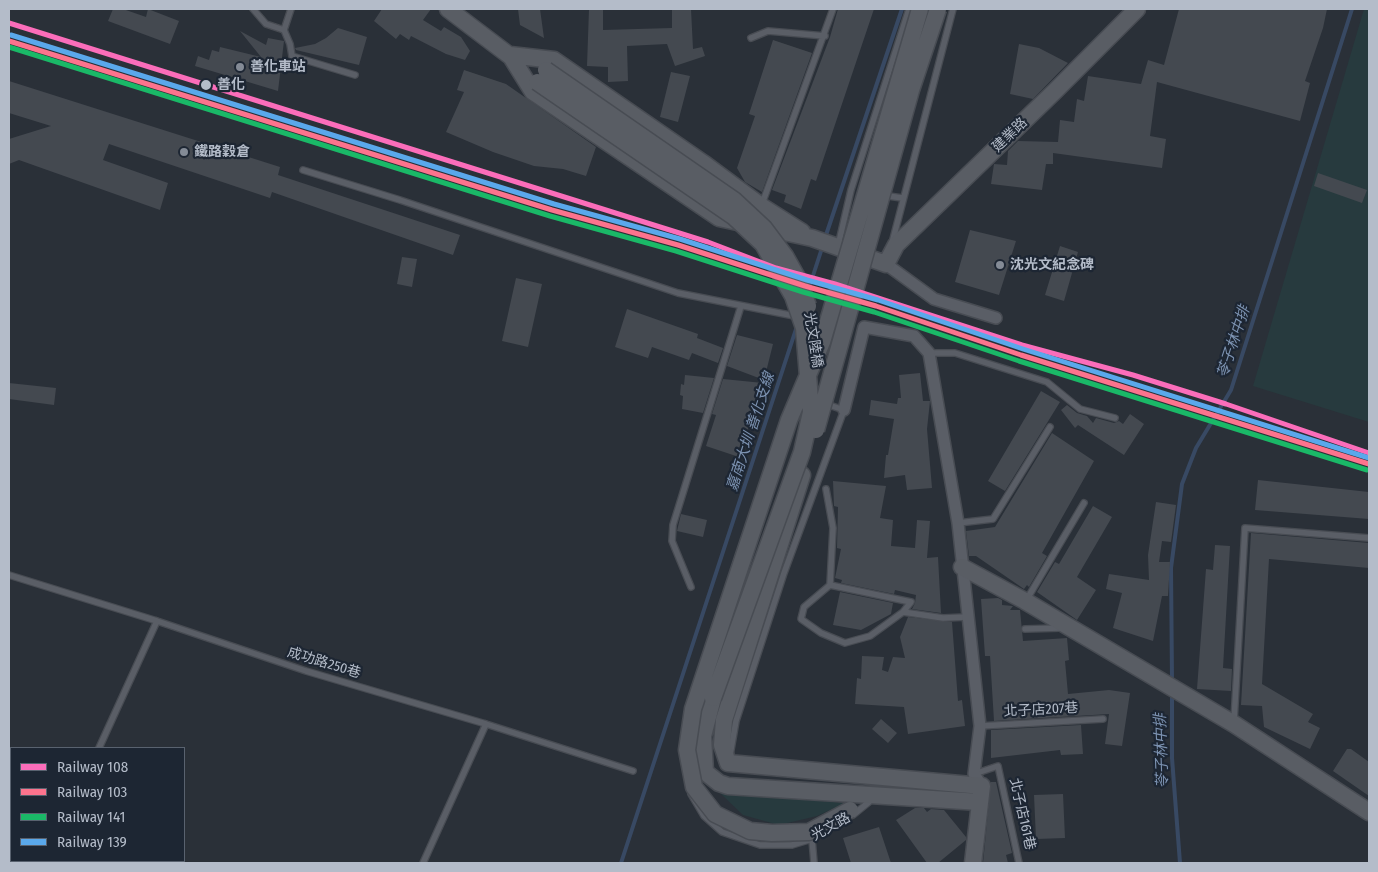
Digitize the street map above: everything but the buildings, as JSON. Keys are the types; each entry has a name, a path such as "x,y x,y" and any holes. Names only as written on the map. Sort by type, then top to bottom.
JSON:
{"street":[{"path":"448,9 542,76"},
{"path":"885,795 850,810 809,832 772,833 750,831 714,814 694,787 687,750 693,709 789,420 822,342 920,9"},
{"path":"814,434 911,90 938,9"},
{"name":"建業路","path":"886,264 896,245 1137,9"},
{"path":"510,55 554,60 703,162 761,206 812,238"},
{"path":"510,55 533,92 719,218 812,238 886,264 934,299 996,318"},
{"name":"光文陸橋","path":"542,76 734,200 764,228 780,249 799,281 811,313 820,380 819,413 724,720 722,745 728,762"},
{"name":"光文陸橋","path":"542,76 734,217 763,244 793,296 804,328 810,412 802,452 714,698 703,736 705,772 719,784 728,786 885,795 978,788"},
{"path":"756,226 761,206"},
{"path":"844,410 858,326 914,336 929,353 958,523 980,726 973,863"},
{"path":"962,567 1026,601 1156,680 1234,724 1369,812"},
{"path":"728,762 744,766 978,788"}],"lane":[{"path":"253,9 266,24 284,30"},
{"path":"291,9 284,30 290,44 292,56 355,75"},
{"path":"761,206 825,36 833,9"},
{"path":"837,247 851,190 909,9"},
{"path":"886,264 953,9"},
{"path":"751,38 768,31 825,36"},
{"path":"303,170 400,200 678,293 813,320 858,326"},
{"path":"851,190 902,198"},
{"path":"690,587 672,541 673,525 741,306"},
{"path":"929,353 955,353 1047,382 1080,409 1115,418"},
{"path":"728,762 736,722 784,573 844,410 797,393 790,399"},
{"path":"777,432 786,407"},
{"path":"958,523 993,520 1050,427"},
{"name":"光文路","path":"759,488 685,716 683,754 689,788 704,816 722,832 760,846 792,845 812,839 851,817 869,802"},
{"path":"826,489 833,528 830,584 804,607 801,619 821,634 845,643 870,636 903,612 911,602 830,584"},
{"path":"1026,601 1084,503"},
{"path":"1234,724 1245,528 1369,538"},
{"name":"成功路250巷","path":"9,575 157,621 306,672 486,724 633,771"},
{"path":"903,612 943,618 967,617"},
{"path":"99,747 157,621"},
{"path":"1025,629 1071,628"},
{"name":"北子店207巷","path":"980,726 1103,719"},
{"path":"423,863 486,724"},
{"path":"689,788 703,736"},
{"name":"北子店161巷","path":"978,788 998,766 1020,863"},
{"path":"812,839 814,863"}],"green space":[{"path":"1364,9 1369,9 1369,422 1253,386"},
{"path":"720,793 845,803 817,816 779,825 743,815"}],"waterway":[{"name":"嘉南大圳 善化支線","path":"825,238 902,9"},
{"name":"苓子林中排","path":"1172,681 1171,568 1182,484 1196,448 1231,390 1352,9"},
{"name":"嘉南大圳 善化支線","path":"808,291 823,245"},
{"name":"嘉南大圳 善化支線","path":"621,863 797,326"},
{"name":"苓子林中排","path":"1172,693 1172,758 1180,863"}],"rail line":[{"name":"108","path":"9,23 708,242 776,268 835,284 1022,345 1133,375 1226,404 1369,453"},
{"name":"139","path":"11,35 554,204 680,239 807,280 878,300 1023,349 1369,458"},
{"name":"103","path":"9,41 552,210 678,245 805,286 876,306 1021,355 1369,464"},
{"name":"141","path":"9,47 550,216 676,251 803,292 874,312 1019,361 1367,470"}],"place":[{"name":"善化車站","path":"240,67"},
{"name":"善化","path":"206,85"},
{"name":"鐵路穀倉","path":"184,152"},
{"name":"沈光文紀念碑","path":"1000,265"}]}
